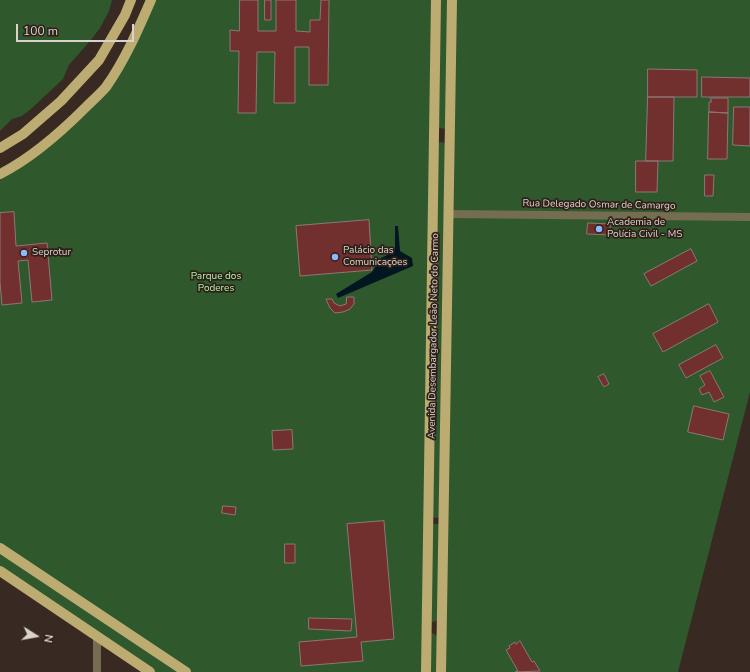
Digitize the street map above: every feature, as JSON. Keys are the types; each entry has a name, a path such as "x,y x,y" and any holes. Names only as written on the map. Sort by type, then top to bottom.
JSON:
{"main road":[{"path":"0,148 23,134 60,101 99,60 125,15 131,0"},
{"path":"0,174 17,166 66,128 105,88 135,37 151,0"},
{"name":"Avenida Desembargador Leão Neto do Carmo","path":"426,672 436,0"},
{"name":"Avenida Desembargador Leão Neto do Carmo","path":"441,672 452,0"},
{"path":"434,136 450,136"},
{"path":"0,548 186,672"},
{"path":"0,571 150,672"}],"street":[{"name":"Rua Delegado Osmar de Camargo","path":"448,214 750,217"},
{"path":"97,637 97,672"}],"green space":[{"path":"0,0 112,0 109,11 100,28 69,65 63,79 32,108 22,116 12,119 0,131"},
{"name":"Parque dos Poderes","path":"151,0 436,0 426,672 186,672 0,548 0,174 17,166 105,88"},
{"path":"440,0 450,0 448,129 438,128"},
{"path":"452,0 750,0 750,392 678,672 441,672"},
{"path":"442,142 446,144 440,517 436,518 431,517 437,143"},
{"path":"433,524 439,524 438,619 432,622 429,618"},
{"path":"0,552 177,672 155,672 100,636 0,566"},
{"path":"432,633 438,636 438,672 429,672 430,636"}],"water":[{"path":"395,226 398,226 400,251 412,258 413,266 338,298 336,294 372,272 381,258 391,253 395,249"}],"building":[{"path":"240,0 258,0 258,31 276,31 276,0 296,0 296,31 310,32 310,20 320,20 321,0 329,0 328,85 309,85 309,47 295,47 295,103 274,103 275,52 257,52 256,113 238,113 239,51 230,51 230,30 239,31"},
{"path":"265,0 271,0 271,20 265,20"},
{"path":"648,69 697,70 697,97 648,97"},
{"path":"702,77 750,78 750,97 702,97"},
{"path":"648,97 674,97 673,161 646,161"},
{"path":"711,98 728,98 728,113 709,112 709,102 711,102"},
{"path":"734,107 750,107 750,146 733,145"},
{"path":"709,112 728,113 727,159 708,159"},
{"path":"636,161 658,161 657,192 636,192"},
{"path":"705,175 714,175 713,196 705,196"},
{"name":"Seprotur","path":"14,212 16,246 47,243 52,300 32,302 28,260 18,261 22,303 2,305 0,282 0,213"},
{"name":"Palácio das Comunicações","path":"369,220 372,270 300,276 296,226"},
{"name":"Academia de Polícia Civil - MS","path":"588,223 610,224 610,235 587,234"},
{"path":"691,249 697,261 651,286 644,274"},
{"path":"347,297 354,297 354,304 350,309 335,313 330,308 326,299 332,299 334,303 340,306 346,304"},
{"path":"709,304 718,322 663,352 653,334"},
{"path":"716,345 723,358 686,378 679,365"},
{"path":"710,371 724,397 714,402 709,392 702,395 699,389 705,385 700,376"},
{"path":"604,374 609,384 604,387 598,377"},
{"path":"694,406 729,414 723,440 688,432"},
{"path":"292,430 293,449 273,450 272,431"},
{"path":"223,506 236,507 235,515 222,513"},
{"path":"384,521 394,639 361,642 363,661 301,666 299,642 357,637 347,524"},
{"path":"285,544 295,544 295,563 285,563"},
{"path":"309,618 352,619 351,631 309,629"},
{"path":"520,641 532,662 534,661 540,671 515,672 518,671 506,650 515,642 516,644"}],"place":[{"name":"Academia de Polícia Civil - MS","path":"599,229"},
{"name":"Seprotur","path":"24,253"},
{"name":"Palácio das Comunicações","path":"335,257"}]}
